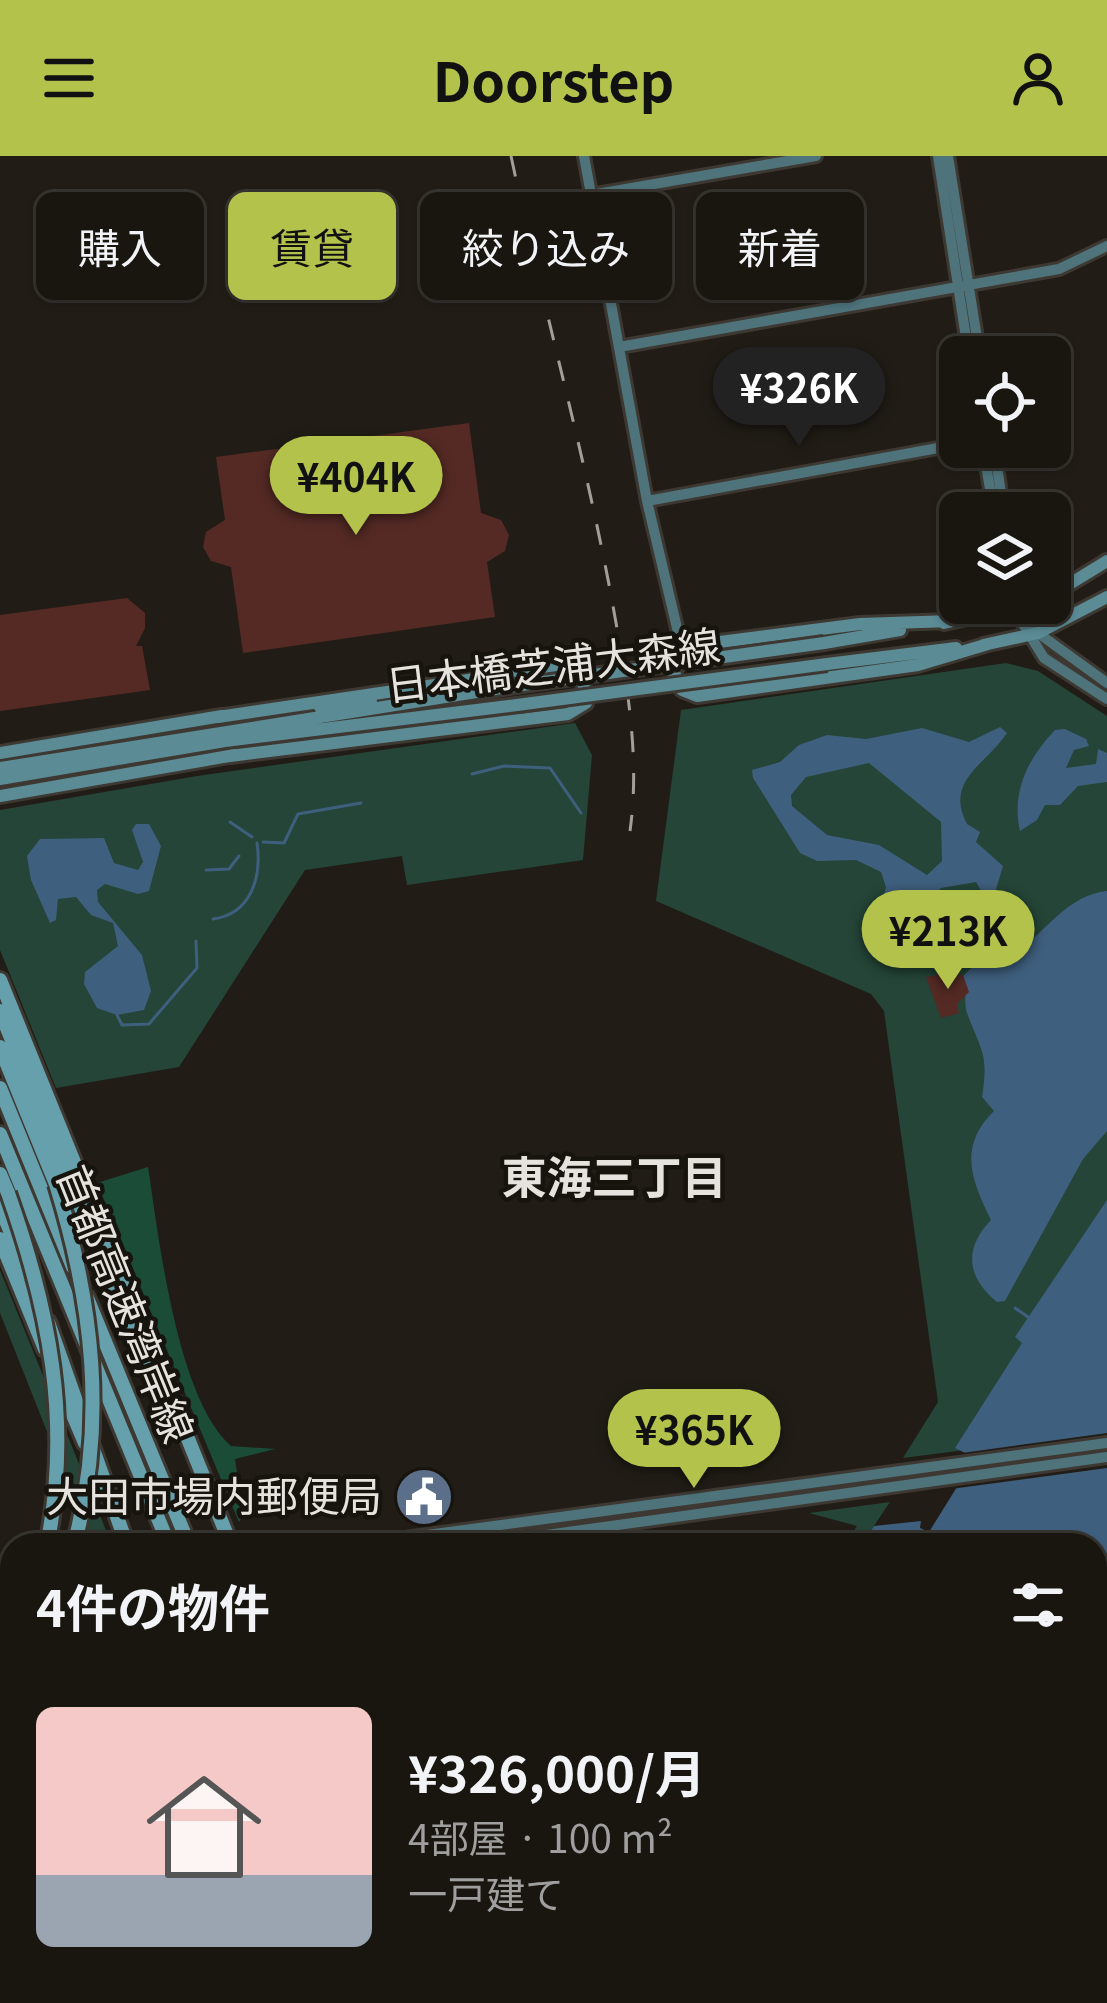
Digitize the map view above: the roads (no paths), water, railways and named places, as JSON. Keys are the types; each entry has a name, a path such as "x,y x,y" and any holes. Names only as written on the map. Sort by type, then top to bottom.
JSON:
{"highway":[{"path":"0,980 163,1389 226,1533"},
{"path":"0,1011 122,1308 163,1389"},
{"path":"0,1048 56,1184 88,1313 92,1448 76,1533"},
{"name":"首都高速湾岸線","path":"0,1088 184,1533"},
{"name":"首都高速湾岸線","path":"0,1134 164,1533"},
{"path":"0,1174 38,1282 55,1370 59,1458 49,1533"},
{"path":"0,1206 61,1354 115,1514"},
{"path":"0,1239 122,1533"}],"main road":[{"path":"1071,583 1107,561"},
{"name":"日本橋芝浦大森線","path":"0,779 136,754 988,644 1032,635 1107,597"},
{"path":"939,622 860,625 682,650 674,662 676,680 686,694 697,696 918,665 988,644"},
{"name":"日本橋芝浦大森線","path":"0,768 939,623"},
{"path":"0,753 563,666 582,673 588,688 586,703 568,714 230,755"},
{"path":"218,717 432,698"},
{"path":"0,796 435,717"}],"street":[{"path":"584,156 590,192"},
{"path":"608,192 816,156"},
{"path":"938,156 975,336"},
{"path":"948,156 967,336"},
{"path":"619,347 1059,269 1107,246"},
{"path":"610,300 646,501 682,650"},
{"path":"646,501 939,447"},
{"path":"1027,624 1044,658 1107,699"},
{"path":"1032,635 1107,683"},
{"path":"443,1533 1107,1443"},
{"path":"565,1533 1107,1457"},
{"path":"608,1526 609,1533"}],"water":[{"path":"1000,727 1007,733 971,774 961,796 967,824 980,832 976,842 1003,866 991,906 973,928 968,925 983,894 976,882 941,888 916,917 889,919 881,905 886,887 881,872 856,860 817,861 800,853 753,778 752,770 780,762 799,745 827,735 866,739 922,728 969,742","holes":["869,763 941,822 942,861 927,875 879,845 827,835 792,806 791,795 806,777"]},
{"path":"1065,729 1086,739 1089,746 1074,750 1066,768 1096,764 1098,749 1107,753 1107,782 1078,786 1060,805 1045,805 1037,820 1020,831 1018,803 1024,776 1045,741 1055,730"},
{"path":"136,824 149,824 161,846 149,891 138,894 105,884 97,890 98,902 142,955 151,991 144,1010 117,1015 97,1008 84,984 85,972 118,946 113,923 91,915 76,897 58,899 56,920 50,923 31,880 27,856 40,839 104,838 114,863 138,870 143,862 132,830"},
{"path":"1107,891 1107,1131 1083,1159 1005,1301 997,1302 979,1283 972,1262 976,1241 991,1220 974,1178 972,1151 982,1124 994,1111 982,1097 984,1061 966,1009 963,976 977,963 991,968 1007,960 1075,903"},
{"path":"1107,1200 1107,1533 869,1533 874,1526 921,1521 920,1528 929,1532 975,1458 955,1448 1022,1343 1015,1337"}],"waterway":[{"path":"472,774 504,766 550,768 581,813"},
{"path":"263,842 284,843 298,814 361,803"},
{"path":"230,822 252,837"},
{"path":"213,919 237,910 251,892 258,869 257,843"},
{"path":"206,870 229,869 239,856"},
{"path":"970,927 956,940 975,965"},
{"path":"117,1015 122,1025 149,1024 197,968 196,941"},
{"path":"1015,1308 1028,1317"}],"railway":[{"path":"511,156 616,624 633,742 630,831"}],"place":[{"name":"大田市場内郵便局","path":"424,1497"}],"district":[{"name":"東海三丁目","path":"614,1178"}]}
